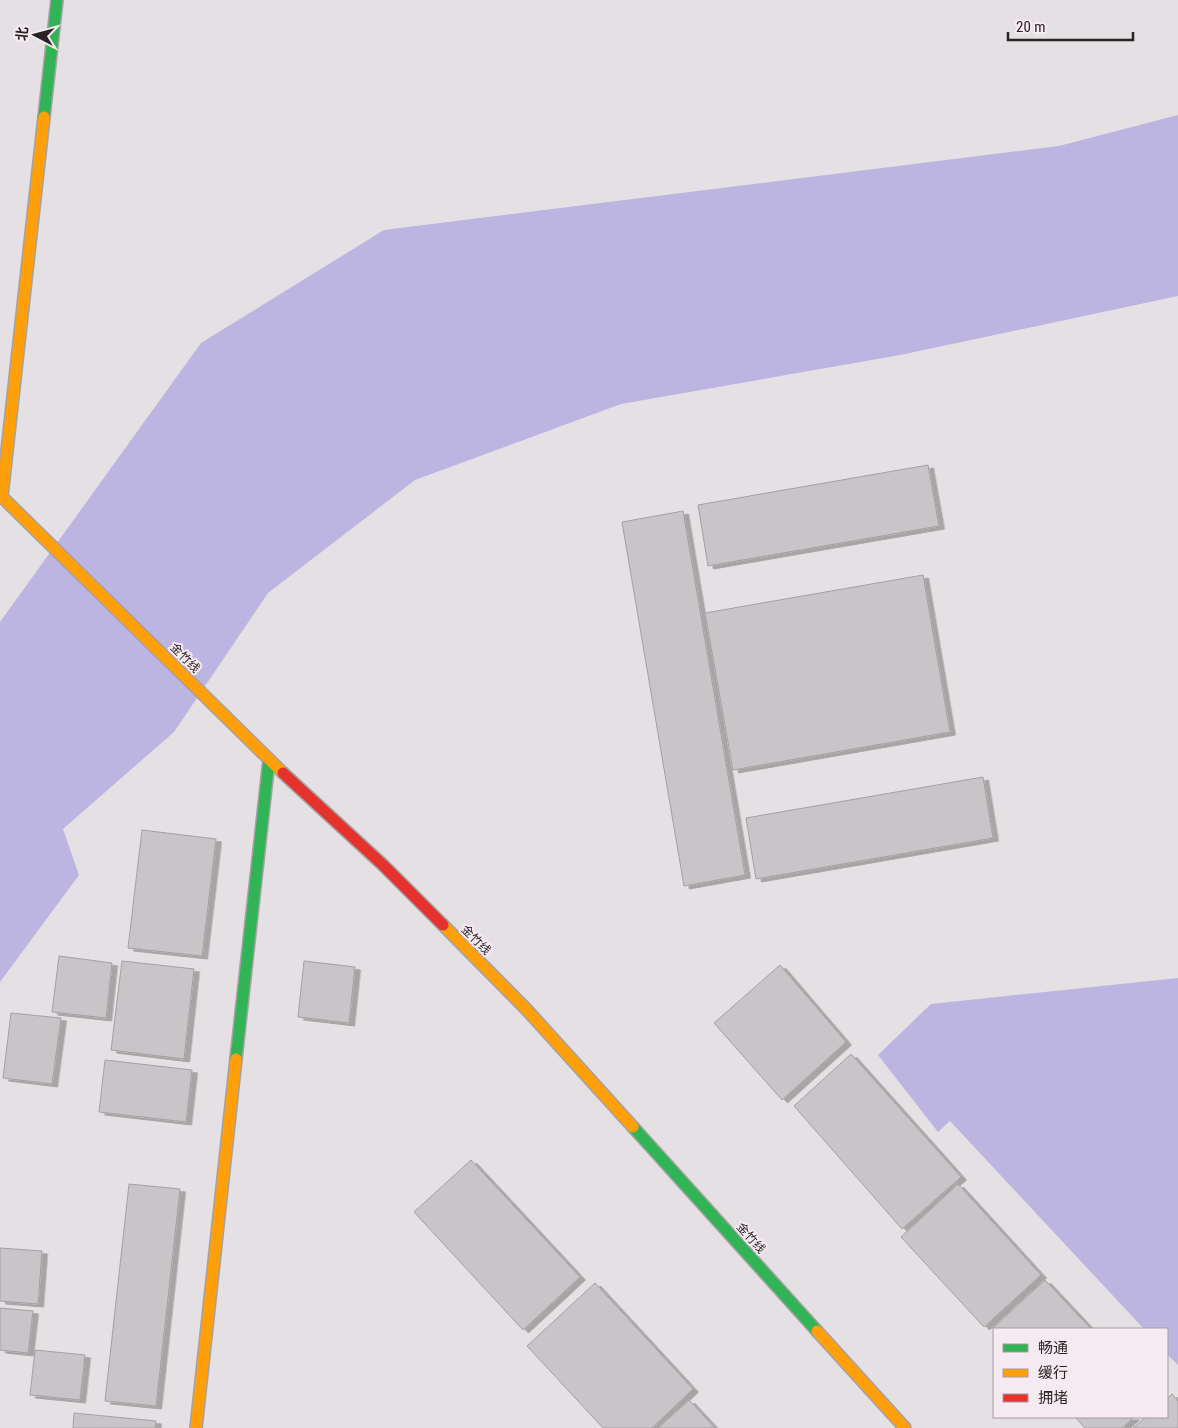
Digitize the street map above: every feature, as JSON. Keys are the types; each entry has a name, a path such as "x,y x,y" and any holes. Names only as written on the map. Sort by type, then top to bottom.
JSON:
{"main road":[{"path":"1,496 57,0"},
{"name":"金竹线","path":"1,496 269,760 383,865 527,1010 905,1428"},
{"path":"196,1428 269,760"}],"shaded area":[{"path":"1178,115 1178,296 900,355 621,404 415,480 268,593 174,732 63,829 79,875 0,982 0,622 201,343 384,230 1059,146"},
{"path":"1178,978 1178,1365 1168,1355 1168,1328 1143,1328 950,1121 938,1132 878,1055 931,1004"}],"building":[{"path":"928,465 939,526 708,566 698,505"},
{"path":"683,511 745,875 684,886 622,522"},
{"path":"923,575 950,732 733,770 705,613"},
{"path":"983,777 993,838 756,879 746,818"},
{"path":"142,830 216,839 202,956 128,948"},
{"path":"59,956 112,963 106,1018 52,1012"},
{"path":"122,961 194,969 184,1059 111,1050"},
{"path":"304,961 355,967 349,1023 298,1017"},
{"path":"780,965 846,1042 782,1100 714,1023"},
{"path":"11,1013 61,1018 52,1084 3,1078"},
{"path":"851,1054 961,1177 902,1229 794,1106"},
{"path":"105,1060 192,1070 186,1122 99,1112"},
{"path":"471,1160 580,1277 523,1330 414,1212"},
{"path":"129,1184 180,1189 156,1406 105,1401"},
{"path":"958,1184 1041,1275 984,1327 901,1237"},
{"path":"0,1248 42,1251 38,1304 0,1301"},
{"path":"1045,1280 1090,1328 993,1328"},
{"path":"595,1283 693,1389 652,1428 603,1428 527,1346"},
{"path":"0,1308 33,1311 28,1353 0,1350"},
{"path":"35,1350 85,1355 80,1400 30,1395"},
{"path":"1172,1394 1178,1401 1178,1428 1133,1428 1145,1418 1168,1418 1168,1398"},
{"path":"689,1400 715,1428 658,1428"},
{"path":"74,1413 156,1421 155,1428 73,1428"},
{"path":"1076,1418 1133,1418 1122,1428 1085,1428"}],"traffic: fast":[{"path":"44,117 57,0"},
{"path":"236,1059 269,760"},
{"path":"633,1127 817,1331"}],"traffic: slow":[{"path":"2,496 44,117"},
{"path":"0,495 283,773"},
{"path":"443,925 527,1010 633,1127"},
{"path":"196,1428 236,1059"},
{"path":"817,1331 905,1428"}],"traffic: jam":[{"path":"283,773 383,865 443,925"}]}
